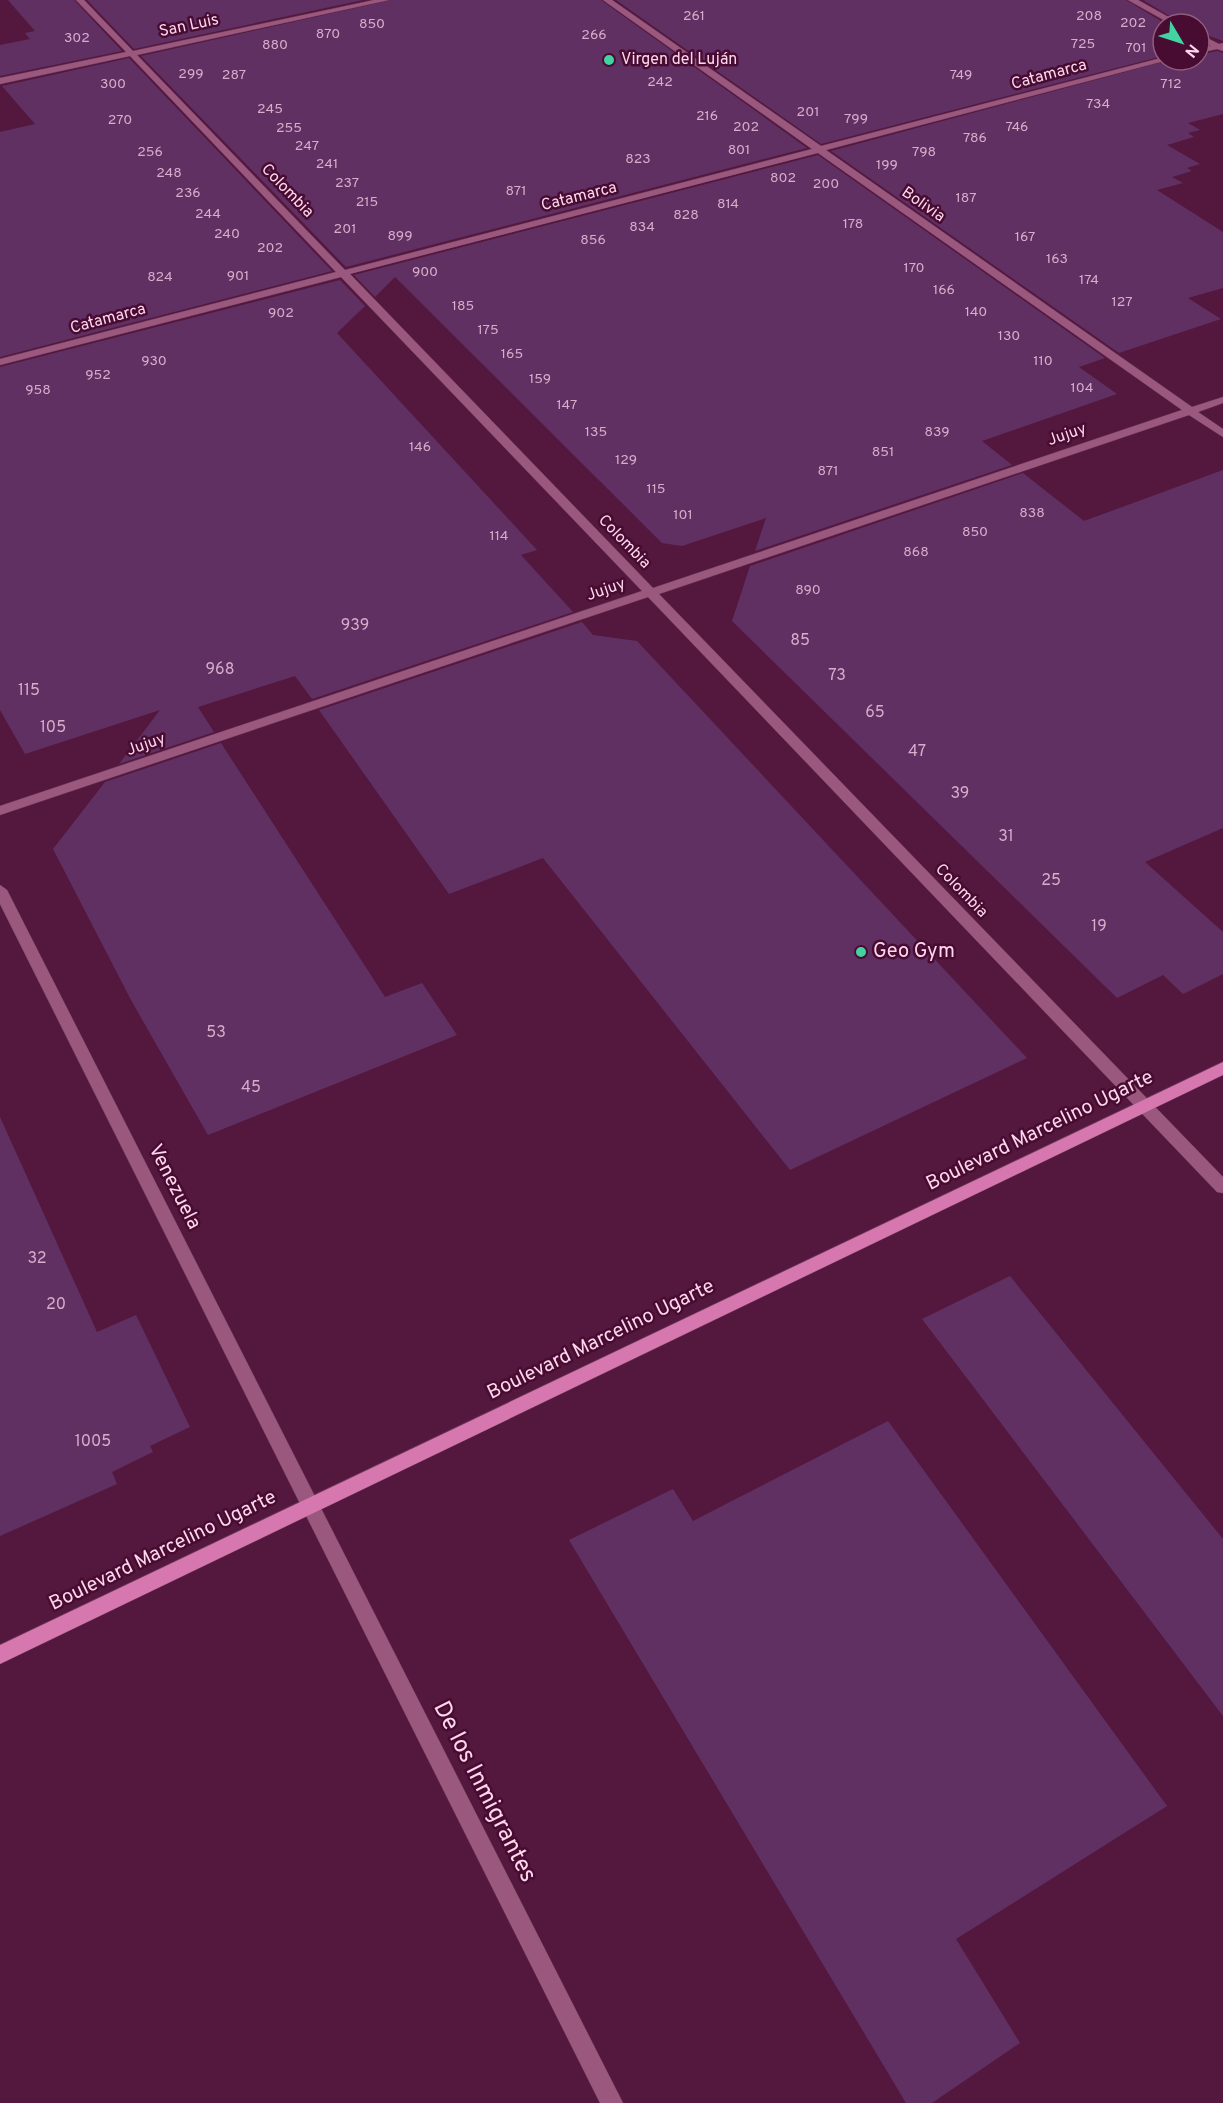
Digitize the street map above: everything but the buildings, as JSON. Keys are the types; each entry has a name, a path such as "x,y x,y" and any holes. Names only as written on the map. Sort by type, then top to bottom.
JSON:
{"main road":[{"name":"Boulevard Marcelino Ugarte","path":"0,1655 1223,1068"}],"street":[{"name":"Colombia","path":"80,0 1223,1187"},
{"name":"San Luis","path":"0,81 385,0"},
{"name":"Bolivia","path":"607,0 1223,434"},
{"path":"1131,0 1154,12"},
{"name":"Catamarca","path":"0,362 1151,63"},
{"name":"Jujuy","path":"0,812 1223,400"},
{"name":"Venezuela","path":"0,890 311,1504"},
{"name":"De los Inmigrantes","path":"311,1504 612,2103"}],"place":[{"name":"Virgen del Luján","path":"609,60"},
{"name":"Geo Gym","path":"861,952"}]}
